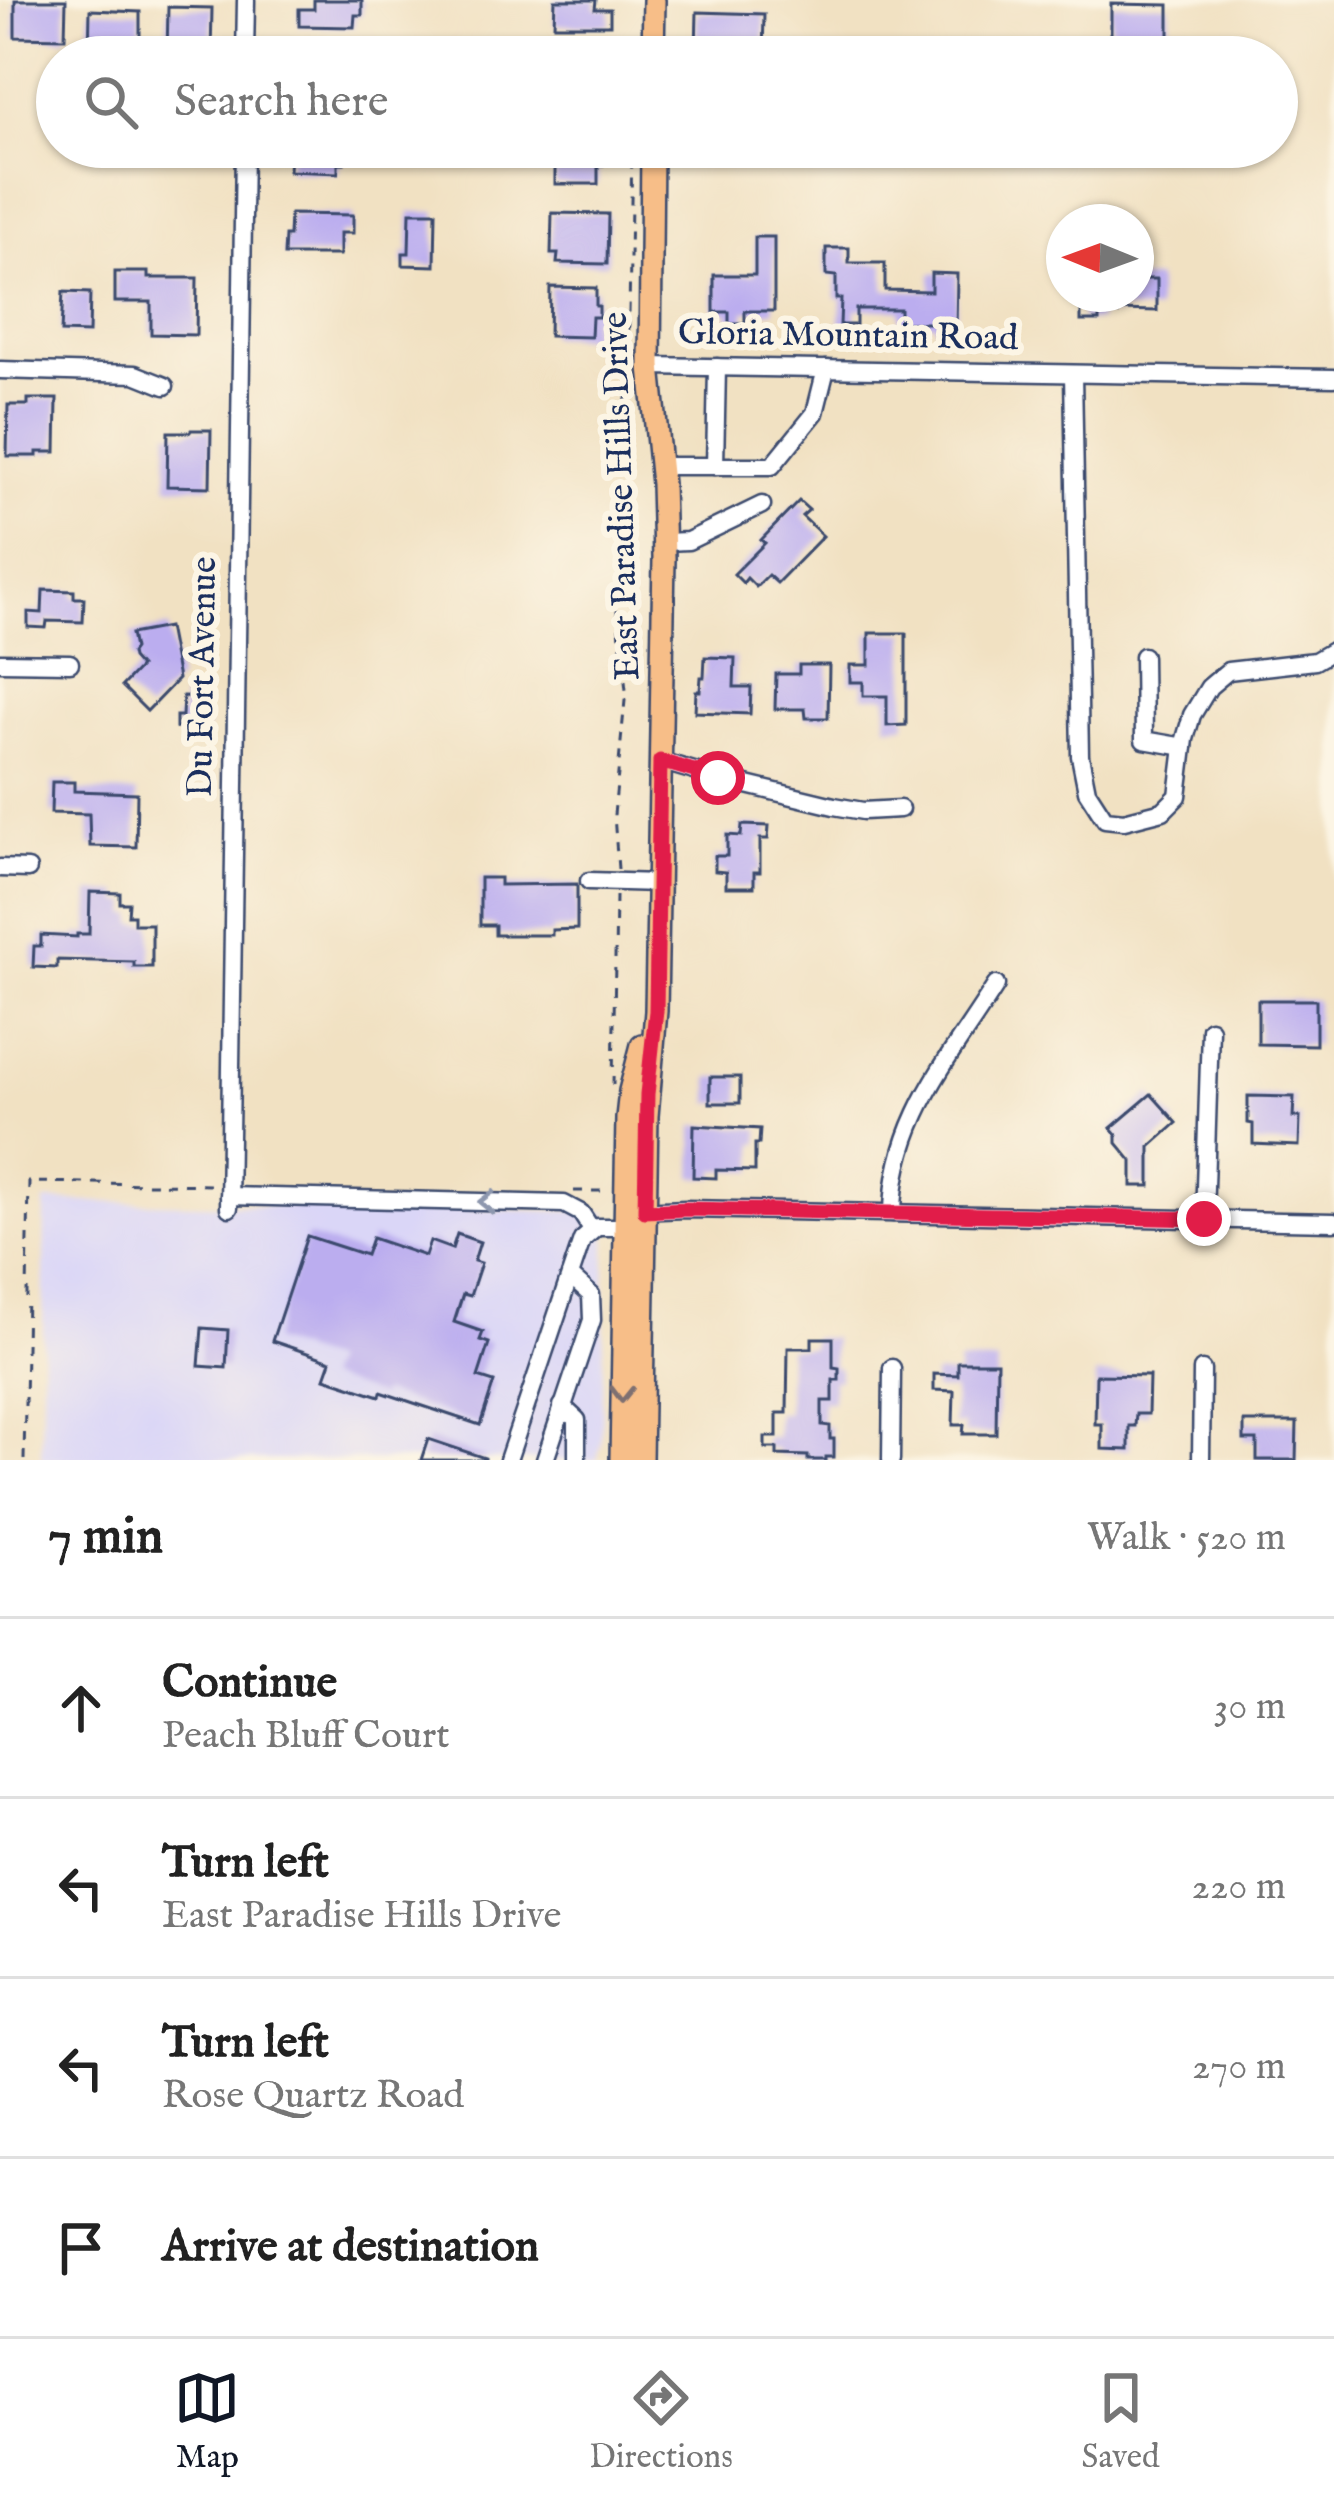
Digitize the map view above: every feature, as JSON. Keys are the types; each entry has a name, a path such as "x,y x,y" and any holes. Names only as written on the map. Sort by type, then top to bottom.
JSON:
{"main road":[{"path":"653,36 654,0"},
{"name":"East Paradise Hills Drive","path":"621,1460 635,1219 657,986 664,542 650,366 652,168"},
{"name":"East Paradise Hills Drive","path":"635,1219 641,1460"}],"street":[{"path":"245,36 246,0"},
{"name":"Du Fort Avenue","path":"229,1196 244,168"},
{"name":"Gloria Mountain Road","path":"650,366 1334,378"},
{"path":"716,466 717,367"},
{"path":"660,466 768,467 778,462 815,413 826,369"},
{"path":"0,370 135,374 165,386"},
{"path":"1072,374 1080,756 1087,791 1106,819 1124,821 1162,811 1178,796 1192,715 1209,687 1228,671 1315,661 1334,650"},
{"path":"664,542 688,541 762,505"},
{"path":"1143,656 1144,740 1184,747"},
{"path":"0,662 70,663"},
{"path":"660,761 863,811 901,809"},
{"path":"0,868 28,869"},
{"path":"589,881 659,883"},
{"path":"892,1213 895,1177 913,1118 996,985"},
{"path":"1204,1219 1210,1029"},
{"path":"229,1196 564,1204 581,1213 592,1230"},
{"path":"508,1460 582,1240 597,1227 686,1209 1334,1222"},
{"path":"545,1460 592,1319 591,1295 570,1276"},
{"path":"891,1460 892,1368"},
{"path":"1201,1460 1202,1370"},
{"path":"562,1406 578,1420 577,1460"}],"path":[{"path":"613,1102 619,855 614,815 626,691 617,612 632,168"},
{"path":"24,1460 29,1182 229,1196"},
{"path":"564,1190 612,1191"}],"shaded area":[{"path":"45,1201 607,1212 597,1460 41,1460"}],"building":[{"path":"15,0 66,0 65,36 15,37"},
{"path":"314,0 362,0 362,15 355,15 354,27 299,26 299,9 314,9"},
{"path":"555,0 596,0 595,9 610,9 610,25 554,25"},
{"path":"1111,4 1169,5 1169,36 1111,36"},
{"path":"168,7 212,8 211,36 167,36"},
{"path":"90,10 140,12 140,36 89,36"},
{"path":"697,12 764,14 763,36 696,36"},
{"path":"289,168 338,168 338,173"},
{"path":"555,168 598,168 598,184 555,184"},
{"path":"410,212 436,212 435,266 403,265 403,253 409,253"},
{"path":"552,213 608,214 607,264 557,263 558,254 551,254"},
{"path":"290,214 353,215 353,233 340,233 340,255 284,255"},
{"path":"755,237 774,237 774,311 745,311 745,324 729,324 729,312 714,312 714,275 755,275"},
{"path":"826,248 849,248 849,263 885,263 885,290 931,291 931,273 957,274 956,330 935,330 935,323 900,323 900,309 856,309 856,325 840,325 841,299 836,299 836,276 826,275"},
{"path":"115,272 197,278 196,335 151,334 151,302 115,302"},
{"path":"1154,279 1157,279 1154,311"},
{"path":"550,287 596,288 599,317 592,317 591,337 549,336"},
{"path":"63,292 90,293 89,333 61,332"},
{"path":"1081,312 1118,312 1099,314 1099,321 1081,321"},
{"path":"28,399 57,399 56,452 7,456 8,405 28,405"},
{"path":"211,430 210,487 167,486 168,432"},
{"path":"799,501 809,510 802,516 823,536 777,583 768,575 756,587 747,578 743,583 734,574"},
{"path":"43,590 74,591 74,598 84,598 83,622 47,621 46,628 28,627 28,612 42,613"},
{"path":"168,627 178,679 147,711 122,686 140,667 132,658 131,634"},
{"path":"869,633 906,633 906,725 887,726 887,696 863,696 863,682 850,682 850,665 869,665"},
{"path":"705,657 735,658 734,687 751,687 750,714 695,712"},
{"path":"799,665 829,665 828,718 806,718 805,709 775,709 776,674 799,674"},
{"path":"183,696 202,697 201,716 208,717 207,730 176,728"},
{"path":"52,782 74,782 74,791 137,793 136,847 90,846 89,814 51,813"},
{"path":"742,825 769,826 768,839 760,839 760,872 754,872 754,887 726,887 726,872 715,871 715,856 727,856 727,835 741,836"},
{"path":"480,878 500,878 500,885 577,884 577,929 552,930 552,935 495,935 495,925 480,925"},
{"path":"90,892 120,893 120,903 129,903 128,915 134,915 134,924 152,924 152,967 134,967 134,962 57,960 57,968 33,967 34,946 41,946 41,935 89,934"},
{"path":"1258,1000 1316,1000 1316,1045 1258,1044"},
{"path":"710,1077 740,1077 740,1103 710,1103"},
{"path":"1151,1094 1177,1123 1150,1147 1150,1186 1132,1186 1132,1161 1111,1128"},
{"path":"1248,1096 1294,1097 1293,1117 1300,1117 1299,1146 1253,1144"},
{"path":"694,1125 760,1129 755,1171 716,1170 716,1178 693,1177"},
{"path":"457,1234 480,1242 474,1261 481,1263 470,1296 463,1294 454,1322 483,1332 480,1340 489,1343 478,1377 494,1382 480,1425 325,1378 331,1361 272,1341 307,1236 366,1255 372,1238 425,1256 430,1241 452,1249"},
{"path":"202,1328 228,1330 226,1368 199,1366"},
{"path":"812,1338 833,1338 833,1367 839,1368 839,1380 833,1380 833,1401 822,1401 822,1425 830,1426 830,1439 834,1439 834,1457 826,1460 777,1455 777,1448 765,1448 765,1437 777,1437 777,1413 787,1413 788,1348 812,1348"},
{"path":"958,1362 997,1362 996,1434 963,1434 964,1425 953,1425 954,1391 934,1390 934,1374 958,1375"},
{"path":"1096,1375 1149,1376 1148,1414 1136,1414 1135,1426 1129,1426 1129,1450 1102,1449 1102,1424 1095,1424"},
{"path":"1244,1422 1297,1422 1296,1460 1257,1460 1257,1440 1244,1440"},
{"path":"428,1439 485,1458 485,1460 421,1460"}],"route":[{"path":"718,778 660,761 656,1011 647,1094 645,1211 1204,1219"}]}
